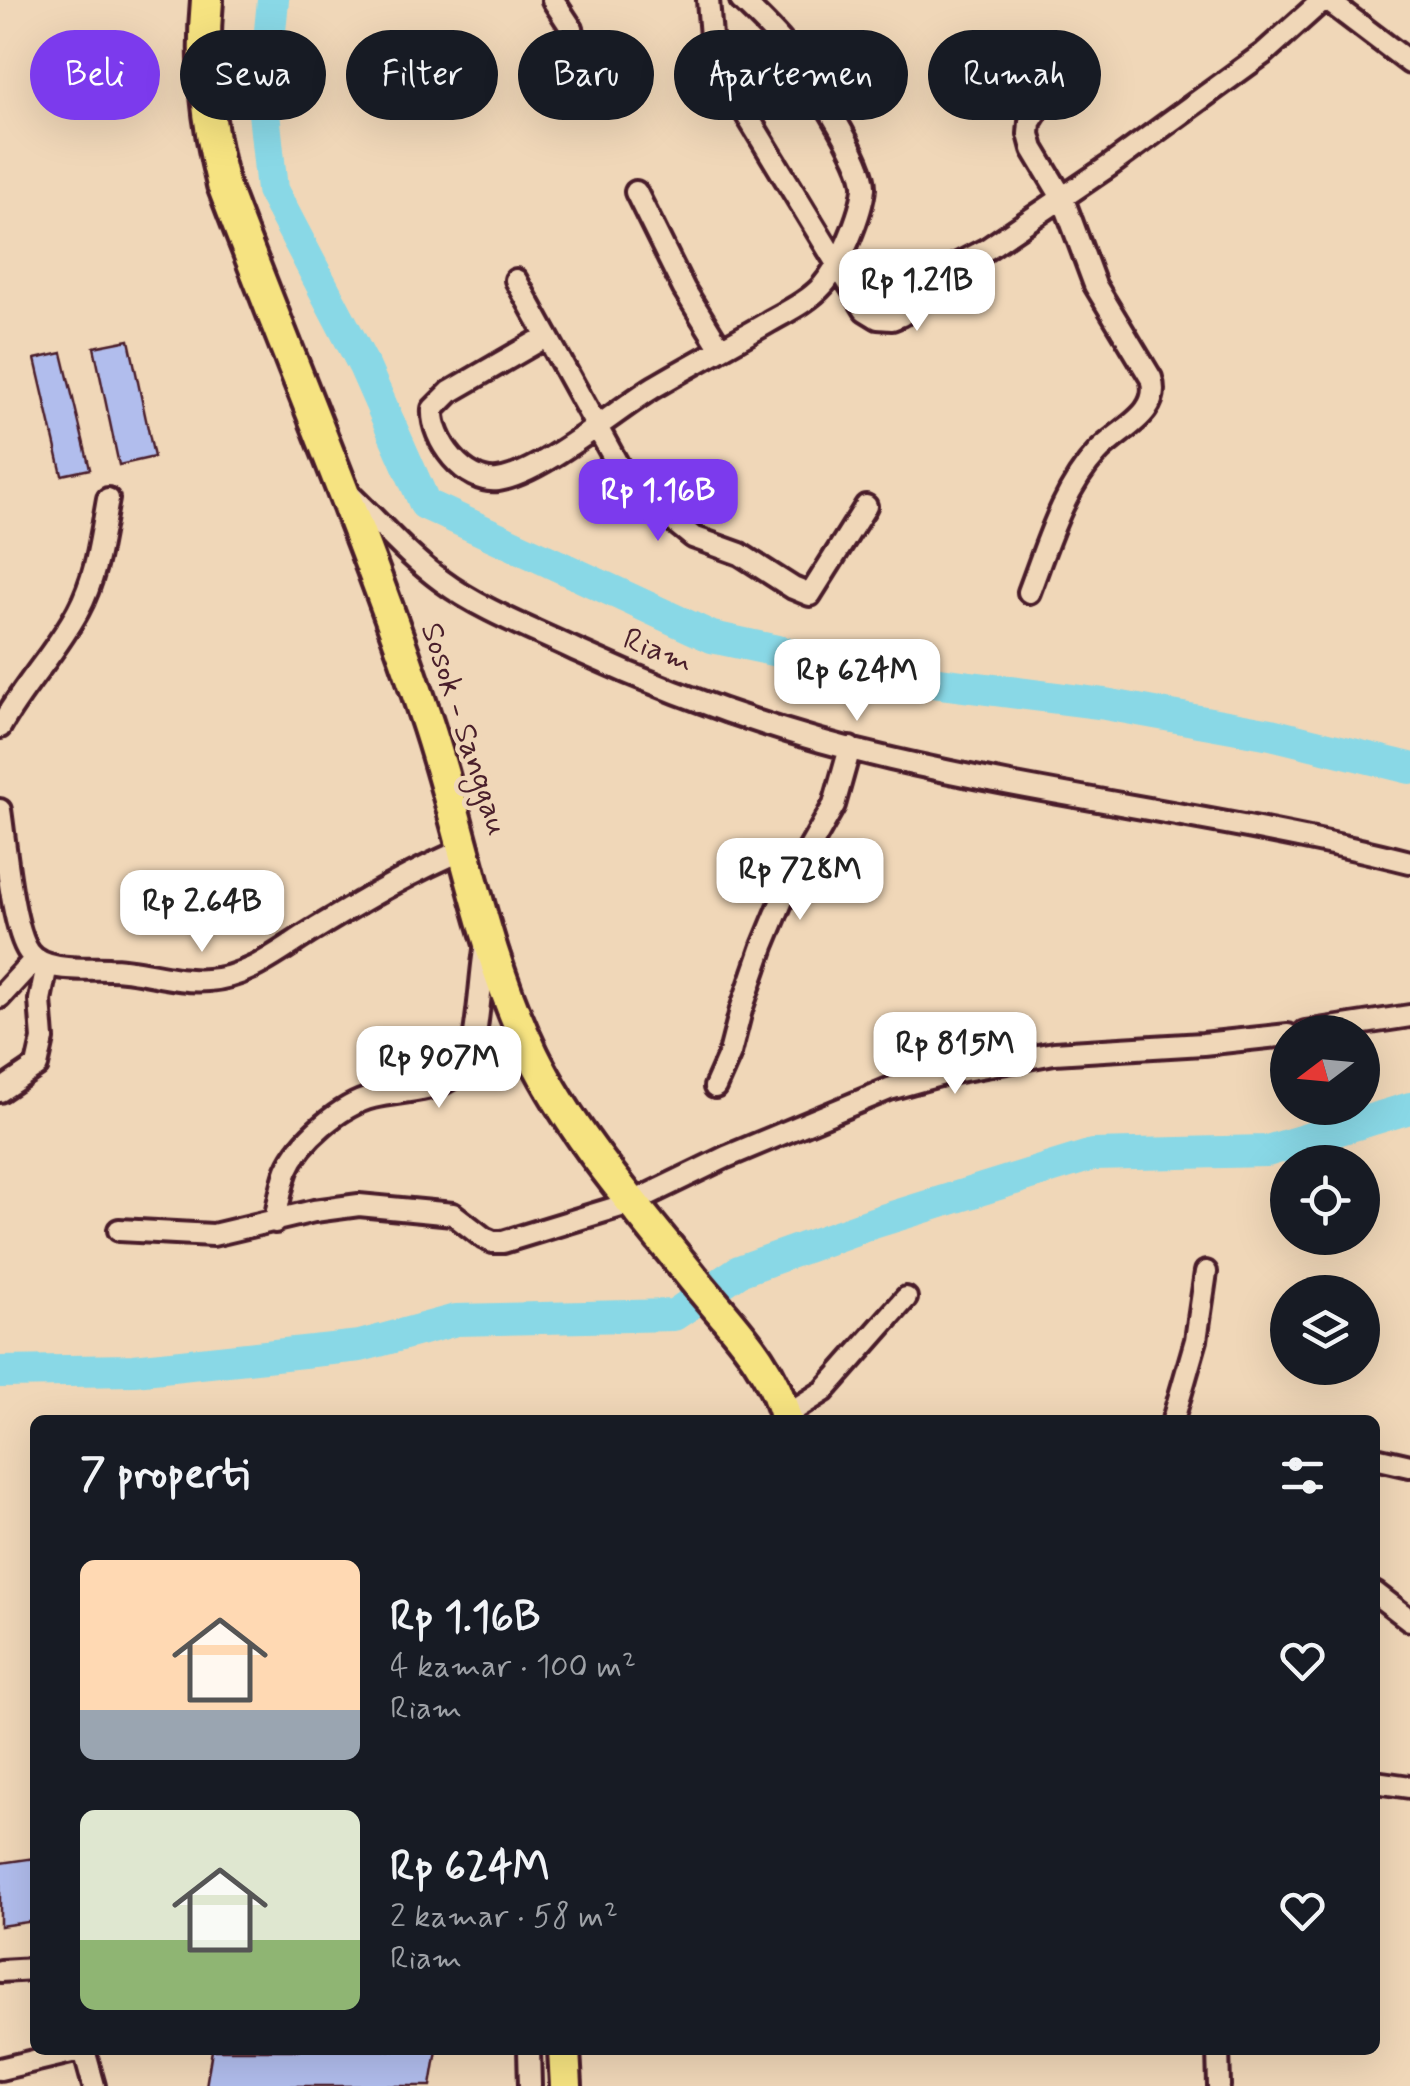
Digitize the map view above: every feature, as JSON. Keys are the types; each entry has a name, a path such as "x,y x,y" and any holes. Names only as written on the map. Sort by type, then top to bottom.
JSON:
{"highway":[{"name":"Sosok - Sanggau","path":"207,0 203,68 206,111 223,185 398,634 466,849 509,1002 535,1058 567,1112 631,1203 748,1346 775,1386 785,1415"},
{"path":"564,2055 566,2086"}],"street":[{"path":"553,0 572,30"},
{"path":"708,0 712,49 720,71 865,310 878,318 892,318 909,309 921,290 938,275 987,249 1063,198 1264,53 1325,0 1410,63"},
{"path":"547,336 440,401 434,409 438,430 454,458 470,475 504,479 544,460 808,298 830,277 863,196 863,171 789,50 741,0"},
{"path":"1028,592 1055,524 1083,472 1106,444 1148,409 1155,390 1152,378 1095,285 1063,198 1033,149 1029,134 1031,120"},
{"path":"636,192 684,289 721,349"},
{"path":"516,280 624,476 673,524 694,537 740,554 806,595 814,592 866,506"},
{"name":"Riam","path":"340,486 444,583 500,614 670,690 850,748 1050,792 1298,836 1410,862"},
{"path":"0,727 78,612 93,578 108,499"},
{"path":"715,1087 730,1053 740,1010 763,946 787,888 834,805 850,748"},
{"path":"0,810 26,950 41,962 188,980 228,977 263,963 332,918 466,849"},
{"path":"274,1222 287,1171 297,1153 329,1122 356,1103 436,1086 466,1066 472,1052 479,975 488,932"},
{"path":"0,997 41,962"},
{"path":"0,1090 37,1066 42,1053 41,962"},
{"path":"1380,1021 1410,1016"},
{"path":"119,1230 213,1235 344,1206 438,1212 462,1219 493,1242 631,1203 726,1157 889,1088 942,1074 1072,1052 1270,1037"},
{"path":"1174,1415 1196,1340 1206,1272"},
{"path":"790,1415 824,1391 906,1298"},
{"path":"1380,1459 1410,1466"},
{"path":"1380,1597 1410,1620"},
{"path":"1380,1783 1410,1787"},
{"path":"0,1971 30,1970"},
{"path":"0,2068 59,2055"},
{"path":"84,2055 94,2086"},
{"path":"530,2055 530,2086"},
{"path":"1218,2055 1219,2086"}],"building":[{"path":"129,340 154,457 119,465 94,347"},
{"path":"62,353 90,469 62,475 35,359"},
{"path":"30,1859 30,1922 0,1926 0,1863"},
{"path":"211,2055 436,2055 431,2086 206,2086"}],"waterway":[{"path":"273,0 263,103 272,190 364,366 425,504 712,637 908,679 1105,704 1271,734 1410,768"},
{"path":"0,1372 134,1370 360,1346 456,1320 674,1315 739,1271 873,1223 1092,1155 1267,1151 1410,1108"}]}
